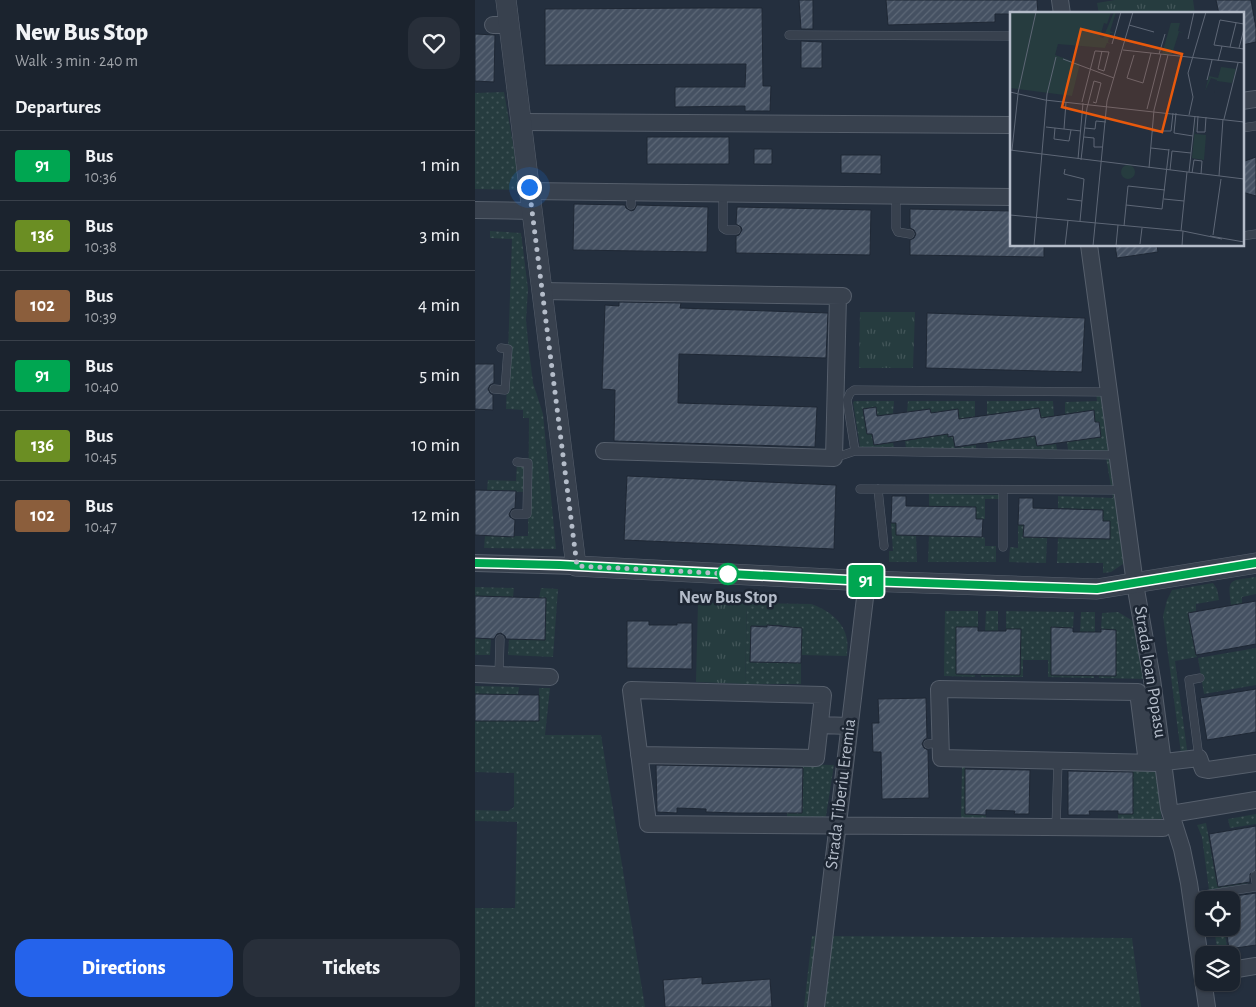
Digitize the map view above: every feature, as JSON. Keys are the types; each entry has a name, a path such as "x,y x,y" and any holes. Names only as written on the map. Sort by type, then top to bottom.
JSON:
{"street":[{"path":"506,0 501,25 521,122 577,566"},
{"path":"1243,101 1256,99"},
{"path":"521,122 1010,125"},
{"path":"529,191 631,199 723,193 1010,197"},
{"path":"475,210 532,211"},
{"name":"Strada Ioan Popasu","path":"1089,246 1135,584 1152,679 1169,808 1183,849 1199,946"},
{"path":"542,291 841,296 834,458 604,451"},
{"path":"475,563 577,566 867,581 1097,589 1256,563"},
{"name":"Strada Tiberiu Eremia","path":"816,1007 867,581"},
{"path":"475,674 550,677"},
{"path":"1147,763 1138,692 939,689 934,744 941,758 1147,763 1199,758 1203,769 1208,770 1256,763"},
{"path":"639,755 816,758 823,695 631,690 639,755 648,824 1163,828"},
{"path":"819,725 849,726"},
{"path":"1171,814 1256,800"},
{"path":"1240,969 1256,966"},
{"name":"Strada Ioan Popasu","path":"1205,991 1207,1007"}],"lane":[{"path":"789,35 1010,36"},
{"path":"1243,128 1256,126"},
{"path":"723,193 723,228 726,230 736,230"},
{"path":"896,195 896,228 898,232 910,234"},
{"path":"1243,236 1256,234"},
{"path":"493,389 505,390 508,348 501,348"},
{"path":"855,451 847,400 850,393 854,390 1109,392"},
{"path":"834,458 855,451 1118,456"},
{"path":"515,514 527,514 528,463 517,462"},
{"path":"860,489 1123,490"},
{"path":"878,489 884,546"},
{"path":"1003,490 1003,548"},
{"path":"499,674 500,639"},
{"path":"1199,758 1189,680 1200,678"},
{"path":"1056,828 1058,761"},
{"path":"1191,897 1256,887"}],"green space":[{"path":"1115,0 1193,0 1195,12 1099,12 1097,3"},
{"path":"504,92 521,190 475,189 475,93"},
{"path":"490,231 521,233 528,289 526,320 529,351 533,383 543,414 556,549 484,548 485,536 528,536 529,418 523,418 523,410 506,409 512,239 490,238"},
{"path":"860,312 915,312 913,368 859,368"},
{"path":"1096,392 1100,392 1124,551 1123,564 1111,572 1103,573 1103,563 1057,563 1058,538 1110,539 1110,522 1103,521 1103,510 1058,508 1058,496 1113,498 1105,452 1068,450 1067,442 1101,437 1099,422 1095,422 1094,410 1065,414 1065,402 1097,401"},
{"path":"894,401 893,414 877,416 876,407 863,409 867,434 872,434 874,445 893,443 894,447 860,447 853,402"},
{"path":"908,401 975,401 975,417 959,419 958,409 949,437 953,436 955,448 976,445 976,449 906,448 905,441 938,436 936,421 932,421 930,409 907,412"},
{"path":"987,401 1053,401 1054,416 1041,418 1039,408 1027,410 1037,446 1056,444 1057,450 988,449 987,443 1020,438 1014,424 1012,411 987,415"},
{"path":"517,462 524,463 524,492 487,490 488,480 516,481"},
{"path":"929,494 1001,495 1001,499 985,499 985,519 976,519 976,507 929,506"},
{"path":"891,523 896,523 916,535 917,562 889,562 889,551 893,551"},
{"path":"1018,525 1024,525 1023,537 1047,538 1046,563 1009,562 1010,547 1018,548"},
{"path":"929,535 985,538 985,546 996,546 996,562 928,562"},
{"path":"1256,577 1256,594 1242,597 1242,604 1231,605 1230,585 1232,582"},
{"path":"1213,583 1217,589 1219,600 1196,604 1196,611 1189,613 1197,657 1175,661 1188,757 1182,761 1163,616 1172,590"},
{"path":"475,587 514,588 513,597 475,596"},
{"path":"541,588 558,589 553,657 508,655 509,639 545,640 546,598 539,598"},
{"path":"698,603 747,603 745,684 696,682"},
{"path":"747,603 811,604 823,609 843,627 846,633 847,656 801,655 802,628 783,627 782,625 751,626 750,662 801,663 801,684 745,684"},
{"path":"945,611 978,611 978,627 956,627 956,674 975,674 975,677 944,676"},
{"path":"986,611 998,611 998,631 985,631"},
{"path":"1006,611 1074,612 1073,628 1051,628 1051,675 1094,675 1094,678 1048,677 1048,660 1023,660 1023,677 981,677 981,674 1020,675 1021,629 1006,629"},
{"path":"1081,612 1095,612 1095,632 1080,632"},
{"path":"1118,612 1133,621 1142,639 1147,679 1099,678 1099,675 1116,676 1116,630 1101,629 1102,613"},
{"path":"475,638 491,639 490,655 475,655"},
{"path":"1256,648 1256,685 1204,694 1198,658"},
{"path":"475,686 519,687 518,695 475,694"},
{"path":"539,688 550,688 545,735 601,735 645,1007 475,1007 475,908 515,908 517,822 475,821 475,810 508,811 514,807 514,773 475,772 475,721 539,721"},
{"path":"781,764 834,765 826,816 823,818 787,817 787,813 802,813 803,767 781,766"},
{"path":"962,765 988,765 988,767 965,767 965,814 986,815 986,820 961,819"},
{"path":"1149,767 1157,772 1162,822 1118,821 1118,814 1133,814 1133,768"},
{"path":"1256,814 1256,824 1230,828 1228,819"},
{"path":"1206,823 1217,885 1249,880 1249,883 1209,890 1202,837 1197,825"},
{"path":"812,936 1132,938 1141,1007 804,1007"},
{"path":"1215,936 1225,936 1227,946 1217,946"}],"building":[{"path":"799,0 813,0 813,29 801,29"},
{"path":"886,0 1037,0 1038,12 995,14 995,22 888,25"},
{"path":"1216,0 1251,0 1256,28 1256,42 1243,45 1243,12 1219,12"},
{"path":"762,8 763,86 771,86 770,111 745,111 745,106 675,107 675,87 745,87 746,64 545,65 545,9"},
{"path":"475,34 495,35 494,82 475,81"},
{"path":"801,41 822,42 822,68 801,68"},
{"path":"647,137 729,137 729,164 647,164"},
{"path":"754,149 772,149 772,164 754,164"},
{"path":"841,155 881,155 881,174 841,173"},
{"path":"1256,157 1256,196 1243,192 1243,162"},
{"path":"574,204 625,205 631,211 637,205 708,207 707,252 573,250"},
{"path":"737,207 871,210 870,255 736,253 736,236 742,230 736,224"},
{"path":"910,209 1010,211 1010,246 1044,246 1044,257 910,255 910,240 916,234 910,228"},
{"path":"1115,246 1157,246 1158,252 1117,258"},
{"path":"619,302 681,303 680,308 828,313 826,358 679,354 678,403 817,407 815,447 614,441 615,390 602,389 605,305 619,306"},
{"path":"927,313 1085,318 1082,372 926,368"},
{"path":"475,364 494,364 494,383 488,389 493,395 493,410 475,409"},
{"path":"876,407 877,416 930,409 931,413 958,409 959,419 1039,408 1041,418 1094,410 1095,422 1099,422 1101,437 1037,446 1035,436 955,447 953,436 948,437 948,434 874,445 872,434 867,434 863,409"},
{"path":"627,476 836,485 834,549 624,540"},
{"path":"475,490 516,491 515,508 509,514 515,520 514,537 475,535"},
{"path":"892,496 906,496 906,506 976,507 976,519 983,519 982,537 896,535 896,523 891,523"},
{"path":"1019,498 1033,498 1033,508 1103,510 1103,521 1110,521 1110,539 1023,537 1024,525 1018,525"},
{"path":"475,596 546,598 545,640 506,639 501,633 497,634 494,639 475,638"},
{"path":"1256,601 1256,644 1196,655 1188,613"},
{"path":"627,621 649,621 649,625 692,623 692,669 627,668"},
{"path":"767,625 802,628 801,663 750,662 751,626 767,627"},
{"path":"956,627 978,627 978,631 1021,629 1020,675 956,674"},
{"path":"1051,627 1073,628 1073,632 1101,632 1101,629 1116,630 1116,676 1051,675"},
{"path":"1256,689 1256,732 1207,740 1200,698"},
{"path":"475,694 539,695 539,721 475,721"},
{"path":"926,698 927,738 922,744 928,750 929,798 882,799 881,752 873,752 872,723 879,723 878,699"},
{"path":"656,765 803,768 802,813 706,812 706,809 677,808 677,813 657,812"},
{"path":"965,769 1030,770 1029,814 1014,814 1015,811 986,810 986,815 965,814"},
{"path":"1068,771 1133,772 1133,814 1118,814 1118,811 1089,811 1090,815 1068,815"},
{"path":"1256,826 1256,871 1250,874 1250,882 1218,887 1209,834"},
{"path":"1256,893 1256,945 1240,947 1229,946 1227,936 1240,936 1240,895"},
{"path":"702,977 702,984 770,979 772,1007 665,1007 663,980"}],"bus line":[{"name":"91","path":"475,563 560,565 867,581 1097,589 1256,563"}],"place":[{"name":"New Bus Stop","path":"728,574"}],"route":[{"path":"529,187 577,566 732,574 728,574"}]}
